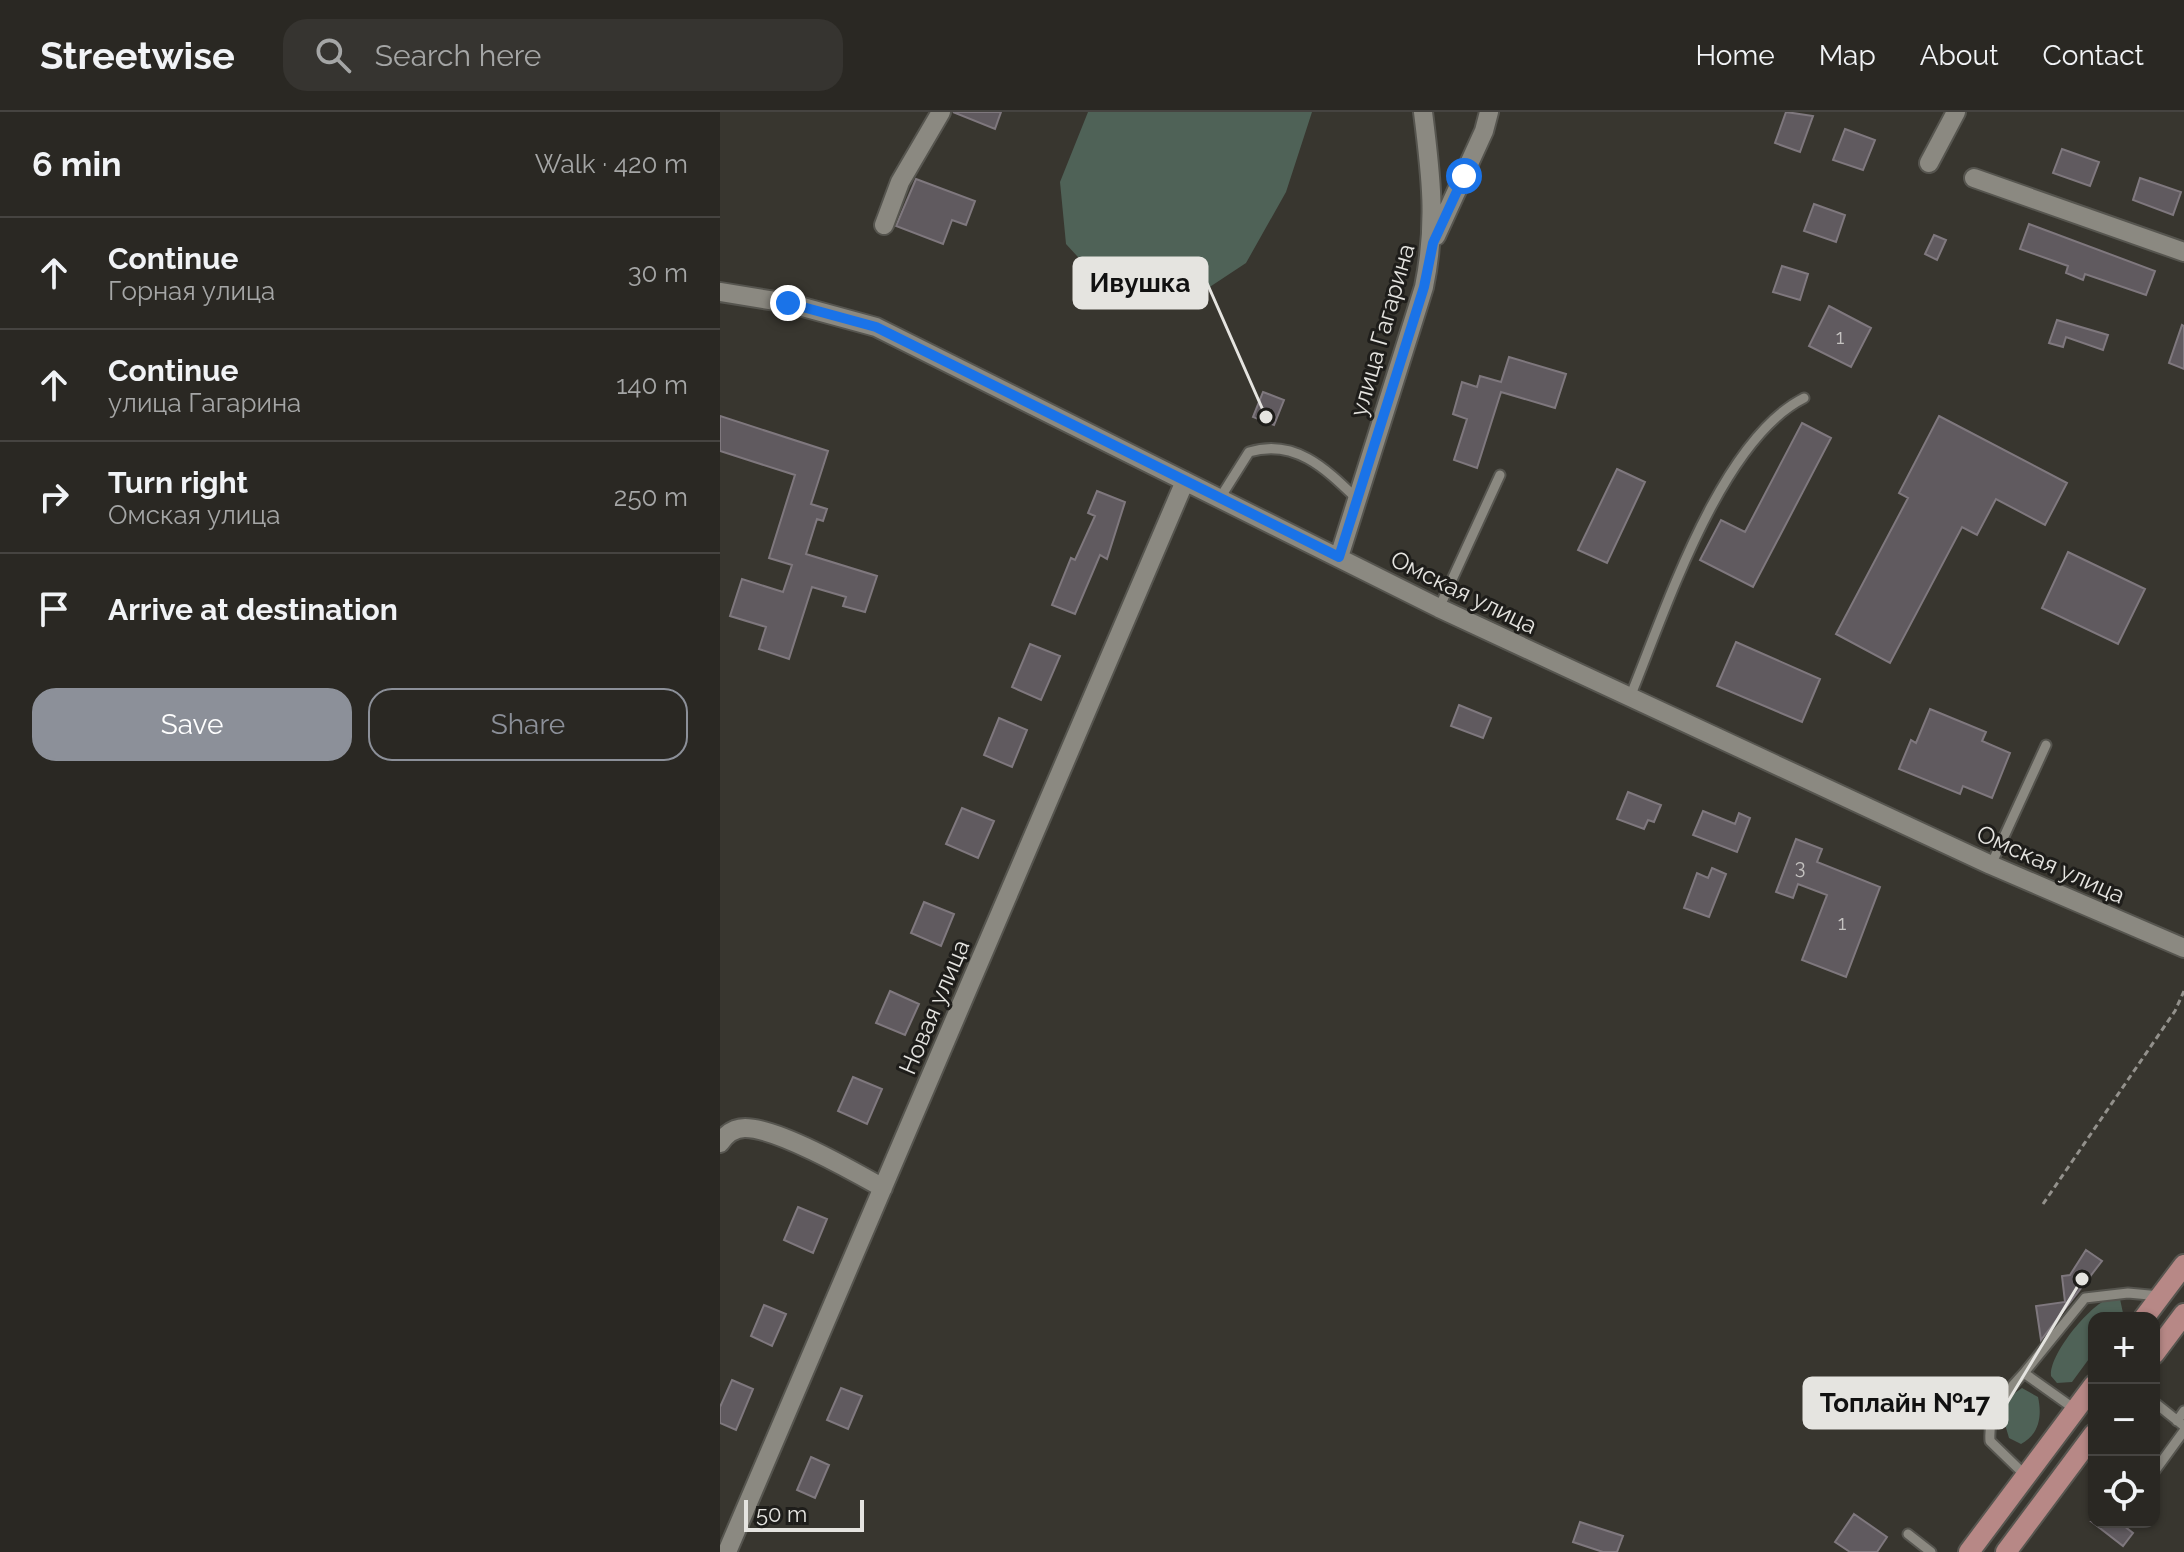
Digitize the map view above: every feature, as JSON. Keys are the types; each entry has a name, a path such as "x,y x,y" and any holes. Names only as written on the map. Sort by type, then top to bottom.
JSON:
{"main road":[{"path":"2148,1312 2184,1265"},
{"path":"2160,1346 2184,1314"},
{"path":"1969,1552 2088,1393"},
{"path":"2006,1552 2088,1442"}],"street":[{"path":"884,225 900,182 941,112"},
{"name":"улица Гагарина","path":"1339,557 1424,287 1433,243 1433,189 1423,112"},
{"path":"1433,243 1484,131 1489,112"},
{"path":"1929,163 1956,112"},
{"path":"1974,178 2184,252"},
{"name":"Омская улица","path":"720,292 788,303 876,327 1439,608 1991,865 2184,948"},
{"name":"Новая улица","path":"727,1552 1185,481"},
{"path":"720,1143 735,1129 749,1128 798,1146 883,1188"}],"lane":[{"path":"1630,697 1684,564 1720,491 1756,435 1785,407 1804,398"},
{"path":"1220,498 1249,452 1268,446 1298,452 1323,466 1357,499"},
{"path":"1439,608 1500,475"},
{"path":"1991,865 2046,745"},
{"path":"2026,1476 1990,1441 1988,1421 2004,1396 2085,1298 2128,1293 2160,1296"},
{"path":"2024,1373 2076,1410"},
{"path":"2160,1407 2182,1426"},
{"path":"2160,1462 2182,1426 2184,1411"},
{"path":"1908,1534 1931,1552"}],"path":[{"path":"2043,1204 2175,1011 2184,991"}],"green space":[{"path":"1088,112 1312,112 1286,192 1246,263 1193,298 1151,296 1099,280 1066,244 1060,182"},
{"path":"2112,1297 2120,1299 2123,1312 2090,1312"},
{"path":"2088,1314 2088,1360 2072,1382 2057,1383 2051,1376 2052,1367 2064,1343"},
{"path":"2022,1388 2038,1397 2040,1411 2036,1429 2021,1444 2009,1438 2002,1414 2010,1396"}],"building":[{"path":"953,112 1001,112 995,129"},
{"path":"1786,112 1813,116 1800,152 1775,143"},
{"path":"1845,129 1875,140 1863,170 1833,160"},
{"path":"2062,149 2099,162 2090,186 2053,173"},
{"path":"2140,178 2181,192 2173,215 2133,200"},
{"path":"916,179 975,201 966,225 952,220 943,244 896,226"},
{"path":"1814,204 1845,215 1836,242 1804,231"},
{"path":"2029,224 2155,271 2146,295 2085,274 2083,280 2066,273 2068,266 2020,249"},
{"path":"1934,235 1946,240 1937,260 1925,254"},
{"path":"1782,266 1808,274 1800,300 1773,292"},
{"path":"1829,306 1871,328 1851,367 1809,346"},
{"path":"2057,320 2108,335 2103,350 2066,337 2063,347 2049,343"},
{"path":"2184,326 2184,369 2169,363"},
{"path":"1509,357 1566,374 1555,408 1501,392 1477,468 1454,460 1467,419 1453,414 1462,382 1477,387 1480,376 1501,382"},
{"path":"1263,392 1284,400 1274,425 1253,417"},
{"path":"720,416 828,451 811,504 827,509 823,521 817,519 806,554 877,576 865,612 843,606 846,597 812,587 789,659 759,649 766,627 730,616 742,579 783,592 792,565 769,558 795,475 720,451"},
{"path":"1939,416 2067,483 2045,525 1996,499 1977,535 1962,527 1890,663 1836,634 1908,498 1899,493"},
{"path":"1802,423 1831,438 1753,587 1700,560 1721,520 1745,532"},
{"path":"1617,469 1645,482 1607,563 1578,550"},
{"path":"1097,491 1125,502 1107,559 1100,555 1075,614 1052,605 1071,558 1075,560 1095,516 1088,513"},
{"path":"2068,552 2145,589 2118,644 2042,608"},
{"path":"1736,642 1820,679 1802,722 1717,686"},
{"path":"1030,644 1060,656 1041,700 1012,687"},
{"path":"1459,705 1491,718 1483,738 1451,726"},
{"path":"1930,709 1986,732 1982,741 2010,753 1992,798 1963,786 1960,794 1899,769 1911,740 1916,743"},
{"path":"999,718 1027,730 1012,767 984,755"},
{"path":"1628,792 1661,805 1654,822 1648,820 1644,829 1617,819"},
{"path":"962,808 994,821 978,858 946,844"},
{"path":"1703,811 1735,824 1739,813 1750,818 1737,852 1693,835"},
{"path":"1796,839 1822,849 1817,862 1880,887 1846,977 1802,960 1827,895 1798,884 1793,898 1776,892"},
{"path":"1712,868 1726,874 1709,917 1684,908 1697,873 1708,878"},
{"path":"924,902 954,914 941,946 911,933"},
{"path":"890,991 919,1004 905,1035 876,1023"},
{"path":"853,1077 882,1089 867,1124 838,1111"},
{"path":"798,1207 827,1219 813,1253 784,1240"},
{"path":"2086,1250 2102,1261 2041,1340 2036,1306 2065,1302 2062,1276 2070,1275"},
{"path":"764,1305 786,1314 772,1346 751,1336"},
{"path":"732,1380 753,1389 736,1430 720,1423 720,1407"},
{"path":"841,1388 862,1396 848,1429 827,1420"},
{"path":"811,1457 829,1465 815,1498 797,1490"},
{"path":"1854,1514 1887,1537 1877,1552 1850,1552 1835,1542"},
{"path":"1580,1522 1623,1536 1617,1552 1603,1552 1573,1542"},
{"path":"2100,1528 2127,1528 2133,1533 2123,1546"}],"place":[{"name":"Ивушка","path":"1266,417"},
{"name":"Топлайн №17","path":"2082,1279"}],"route":[{"path":"788,303 876,327 1339,557 1424,287 1433,243 1464,176"}]}
